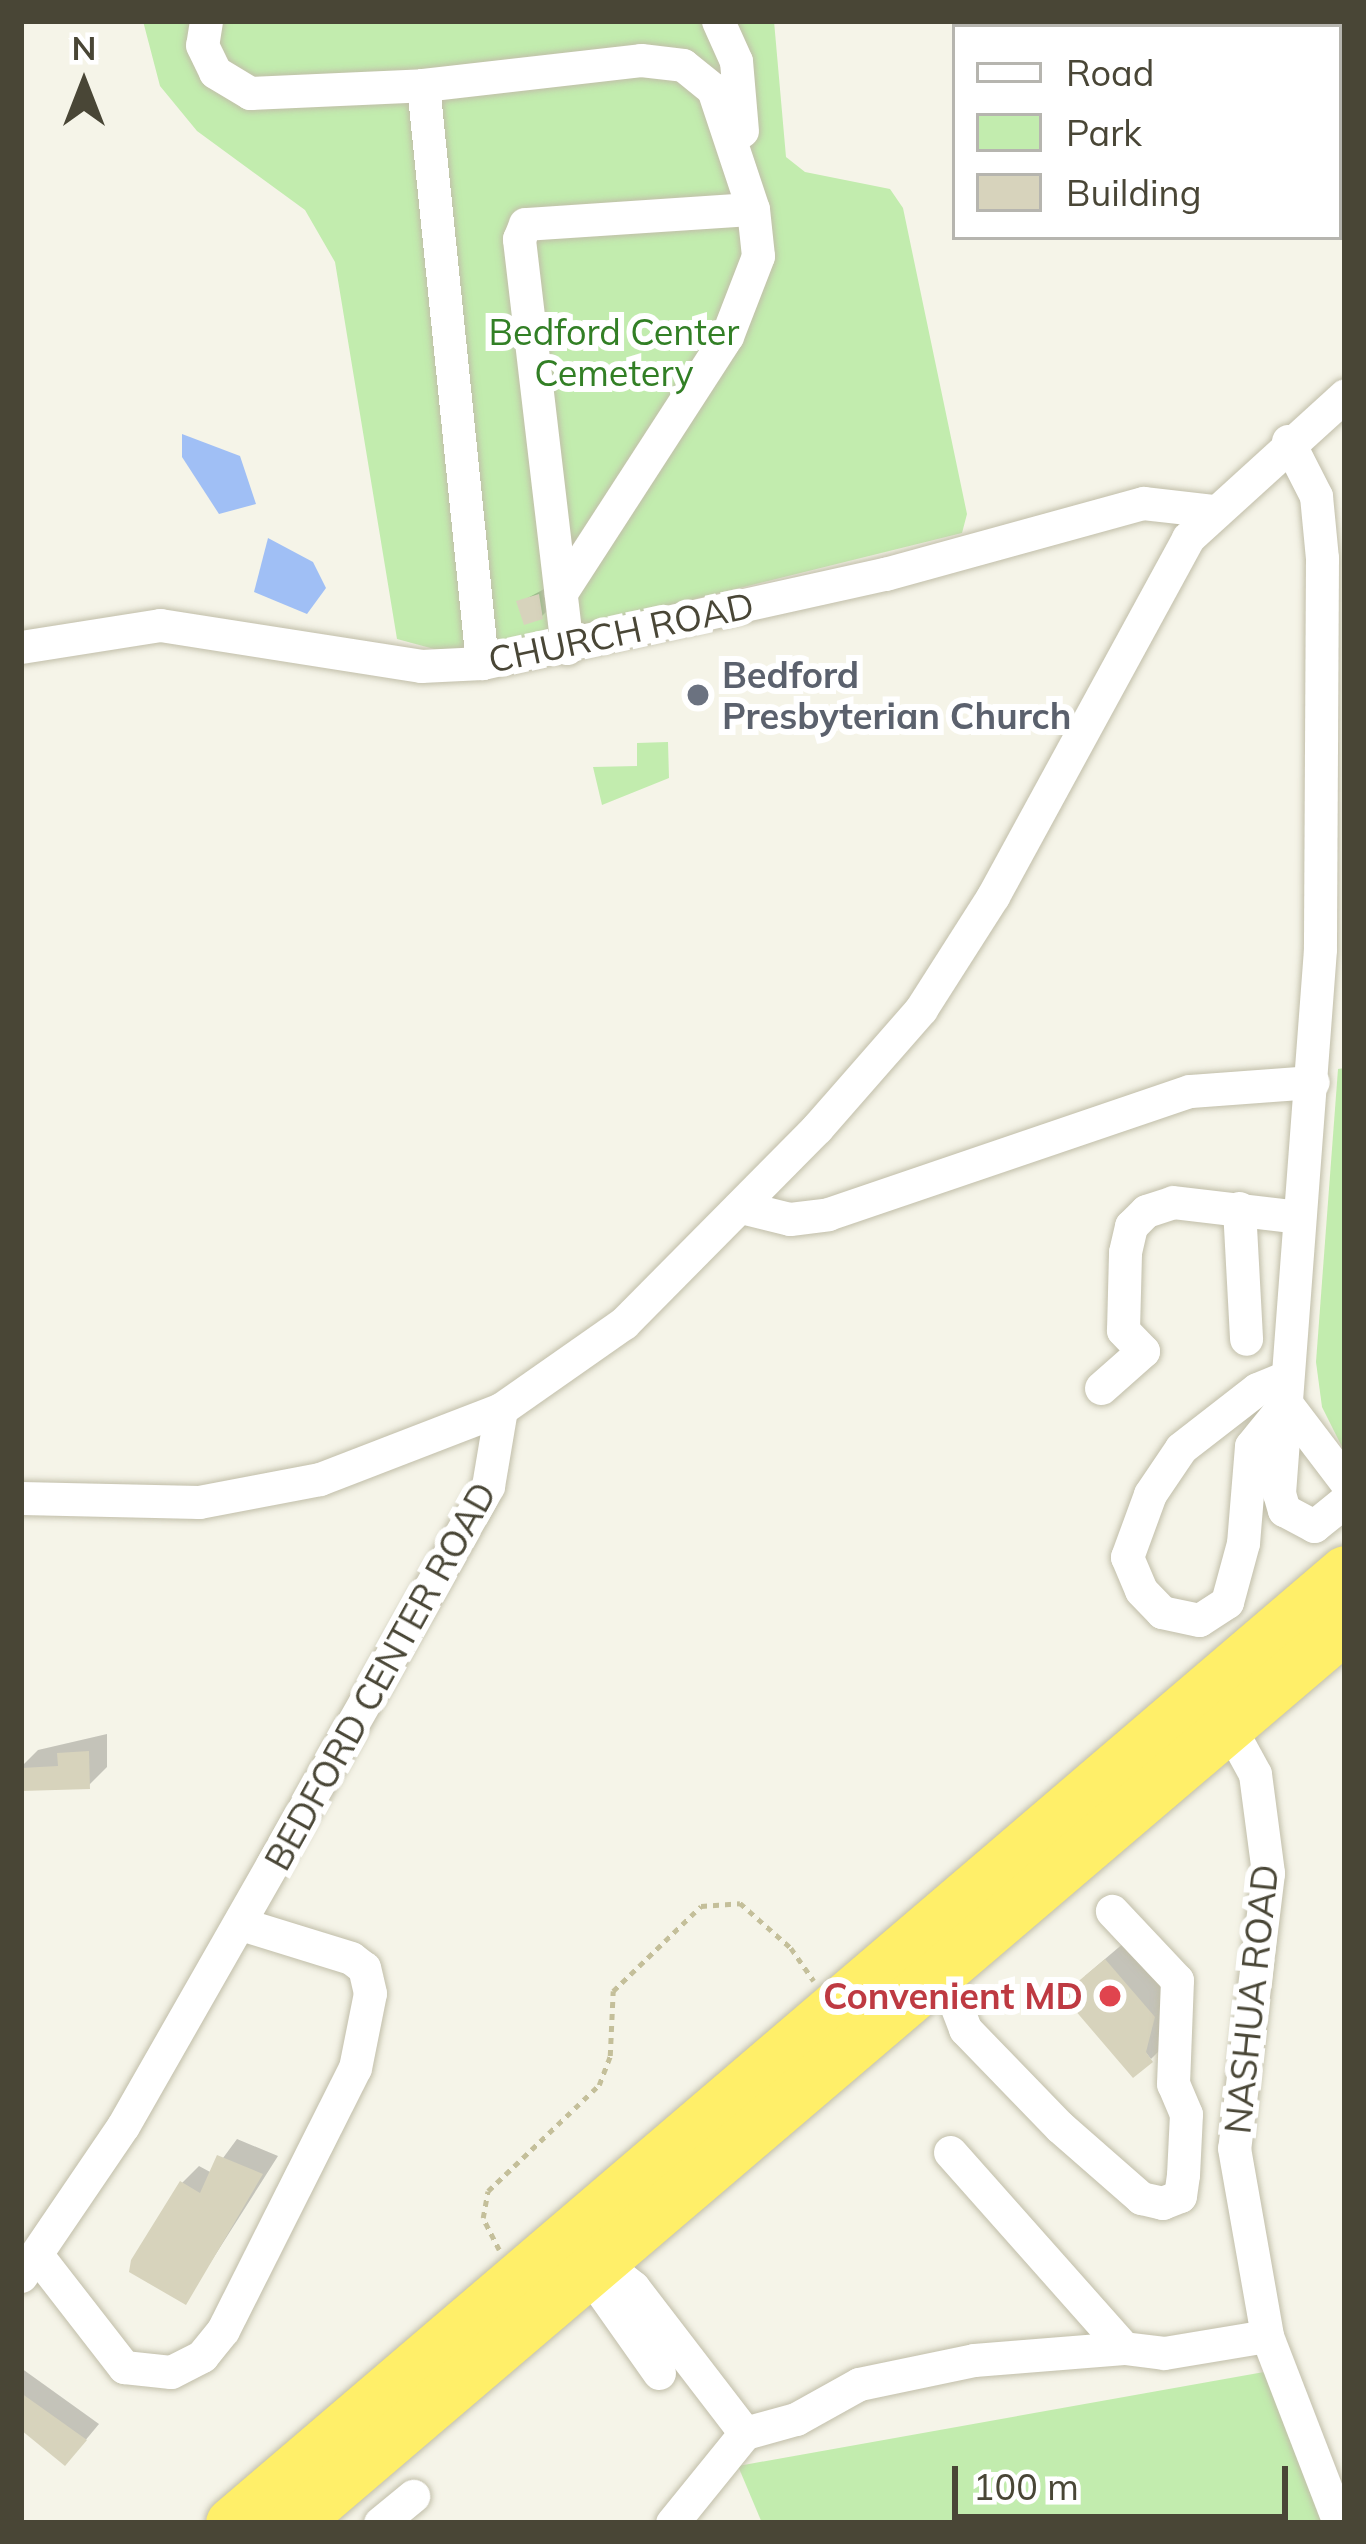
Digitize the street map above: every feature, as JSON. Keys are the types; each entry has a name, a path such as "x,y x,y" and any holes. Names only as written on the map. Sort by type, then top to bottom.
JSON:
{"highway":[{"path":"294,2523 919,1964 1218,1708 1345,1571"},
{"path":"1218,1708 1345,1627"},
{"path":"231,2523 520,2279 587,2260 832,2007 919,1964"}],"street":[{"path":"718,21 741,95 736,150"},
{"path":"202,24 215,72 250,93 423,85 663,60 713,89 753,209 758,256 727,336 560,593"},
{"path":"423,85 482,663"},
{"path":"567,648 519,239 525,224 753,209"},
{"path":"21,1498 162,1504 282,1489 400,1453 501,1409 623,1323 741,1207 921,1009 993,896 1168,568 1213,511 1345,395"},
{"path":"1288,441 1318,511 1333,679 1313,1082 1283,1395 1284,1510 1314,1526 1345,1501"},
{"name":"CHURCH ROAD","path":"21,647 160,625 421,666 482,663 567,648 1143,503 1213,511"},
{"path":"741,1207 790,1219 828,1214 1190,1090 1313,1082"},
{"path":"1101,1388 1143,1352 1123,1330 1131,1226 1173,1202 1299,1217"},
{"path":"1239,1208 1246,1339"},
{"path":"1283,1395 1251,1446 1244,1543 1227,1601 1199,1620 1162,1612 1141,1590 1127,1557 1150,1494 1181,1448 1283,1395"},
{"path":"1283,1395 1345,1481"},
{"name":"BEDFORD CENTER ROAD","path":"29,2265 241,1924 488,1486 501,1409"},
{"name":"NASHUA ROAD","path":"1218,1708 1264,1809 1268,1873 1234,2149 1268,2336 1339,2523"},
{"path":"919,1964 950,1992 965,2030 1141,2198 1180,2196 1186,2114 1173,2084 1177,1980 1112,1911"},
{"path":"29,2265 138,2373 190,2365 223,2330 355,2068 370,1993 364,1968 351,1958 241,1924"},
{"path":"1186,2114 1238,2111"},
{"path":"950,2152 1124,2348"},
{"path":"587,2260 672,2362 745,2433"},
{"path":"672,2523 745,2433 898,2375 1124,2348 1164,2353 1268,2336"},
{"path":"380,2523 413,2496"}],"path":[{"path":"520,2279 487,2231 488,2191 599,2085 610,2056 613,1990 701,1906 726,1899 756,1913 832,2007"}],"green space":[{"name":"Bedford Center Cemetery","path":"143,21 774,21 786,157 805,172 890,189 903,208 967,514 962,533 510,645 449,653 397,639 335,262 305,210 197,131 160,86"},
{"path":"668,742 669,778 602,805 593,767 637,766 637,743"},
{"path":"1345,1068 1345,1453 1322,1407 1316,1362 1338,1069"},
{"path":"1264,2372 1324,2523 762,2523 738,2466"}],"water":[{"path":"182,434 240,456 256,504 219,514 182,457"},
{"path":"268,538 313,562 326,588 307,614 254,592"}],"building":[{"path":"539,594 543,619 524,625 516,601"},
{"path":"89,1751 90,1789 21,1791 21,1768 58,1766 57,1753"},
{"path":"1105,1959 1155,2017 1146,2052 1153,2062 1133,2078 1062,1995"},
{"path":"217,2155 263,2174 186,2305 129,2272 131,2260 180,2181 200,2193"},
{"path":"21,2393 87,2440 65,2466 21,2430"}],"place":[{"name":"Bedford Presbyterian Church","path":"698,695"},
{"name":"Convenient MD","path":"1110,1996"}]}
